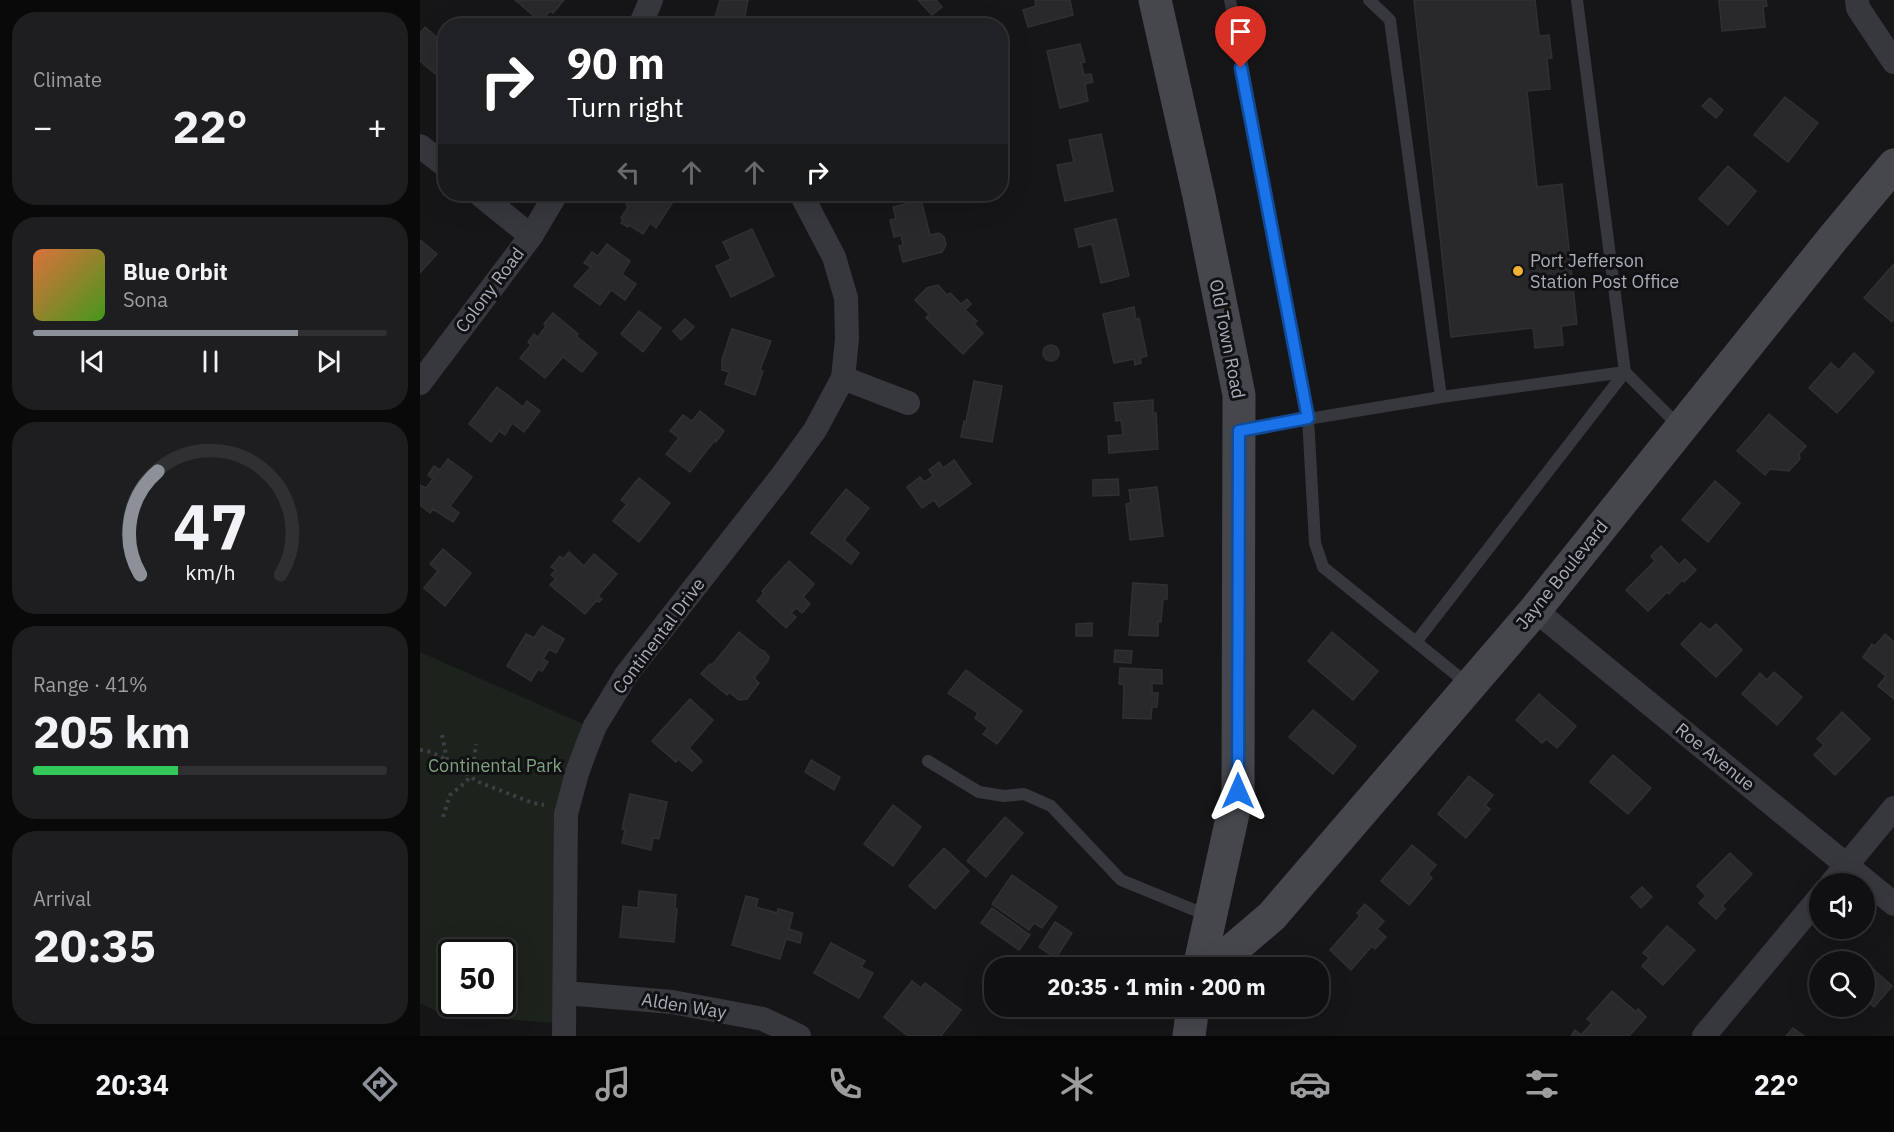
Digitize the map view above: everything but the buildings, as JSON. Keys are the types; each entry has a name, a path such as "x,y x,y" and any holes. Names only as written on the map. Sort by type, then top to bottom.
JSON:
{"street":[{"path":"643,18 651,0"},
{"name":"Old Town Road","path":"1155,0 1199,196 1239,395 1238,791 1201,957"},
{"path":"1857,0 1858,8 1894,62"},
{"path":"420,146 438,160"},
{"name":"Jayne Boulevard","path":"1225,957 1272,916 1470,686 1894,165"},
{"path":"488,201 531,236"},
{"name":"Colony Road","path":"420,383 531,236 552,201"},
{"name":"Continental Drive","path":"564,1036 566,814 577,773 595,726 626,675 815,430 843,378 847,339 846,298 834,257 805,201"},
{"path":"843,378 908,403"},
{"name":"Roe Avenue","path":"1534,610 1894,904"},
{"path":"1840,873 1894,808"},
{"path":"1704,1036 1809,910"},
{"name":"Alden Way","path":"565,993 672,1002 763,1019 799,1036"},
{"path":"1189,1036 1192,1017"}],"lane":[{"path":"1230,0 1308,418 1315,543 1323,567 1470,686"},
{"path":"1370,0 1390,20 1441,397"},
{"path":"1577,0 1625,372 1681,427"},
{"path":"1239,431 1441,397 1625,372"},
{"path":"1416,642 1625,372"},
{"path":"928,761 979,792 1004,796 1024,794 1051,806 1121,880 1210,917"}],"path":[{"path":"442,735 447,760"},
{"path":"443,817 450,795 467,781 474,761 476,744"},
{"path":"420,750 431,752 447,760 476,781 533,803 568,808"}],"green space":[{"name":"Continental Park","path":"420,652 590,727 559,807 559,1023 473,1017 516,1017 516,939 438,939 438,1012 420,1003"}],"place":[{"name":"Port Jefferson Station Post Office","path":"1518,271"}],"route":[{"path":"1238,791 1239,431 1308,418 1241,68"}]}
